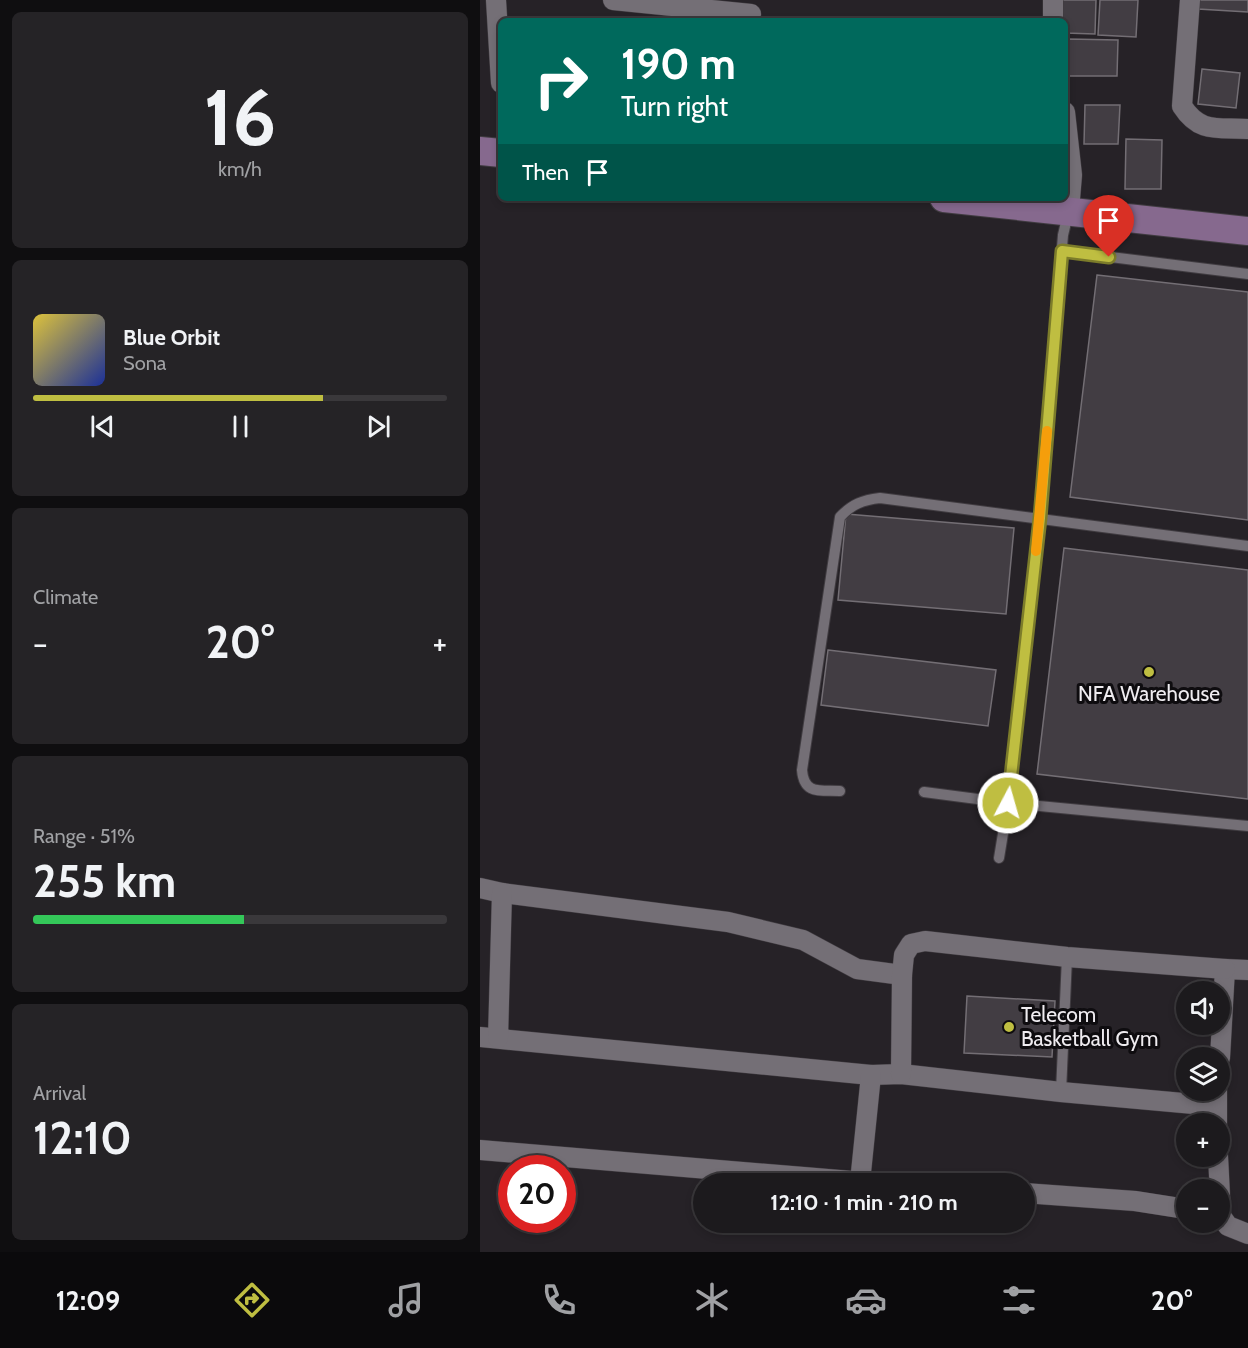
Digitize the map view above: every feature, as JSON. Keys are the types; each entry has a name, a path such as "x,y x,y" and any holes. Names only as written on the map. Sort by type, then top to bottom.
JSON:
{"main road":[{"path":"480,151 498,153"},
{"path":"973,201 1248,231"}],"street":[{"path":"495,0 498,41"},
{"path":"613,0 751,14"},
{"path":"1053,0 1053,18"},
{"path":"1190,0 1182,106 1190,118 1201,126 1248,129"},
{"path":"1068,139 1072,175 1069,211"},
{"path":"480,888 502,893 728,922 803,940 857,969 902,975"},
{"path":"502,893 489,1037 871,1075 901,1074 1217,1107"},
{"path":"901,1074 902,975 904,955 911,944 925,941 1067,957 1248,970"},
{"path":"1221,1047 1225,969"},
{"path":"861,1173 871,1075"},
{"path":"480,1150 753,1173"},
{"path":"1035,1194 1135,1201 1176,1207"},
{"path":"1230,1227 1248,1234"}],"lane":[{"path":"999,858 1008,803 1040,518 1063,235 1069,211"},
{"path":"1062,251 1248,274"},
{"path":"840,791 808,788 804,783 802,770 840,517 848,508 862,500 880,498 1248,546"},
{"path":"924,792 1008,803 1248,826"},
{"path":"1061,1092 1067,957"}],"building":[{"path":"1059,0 1096,0 1095,34 1068,33 1068,18 1058,18"},
{"path":"1100,0 1138,0 1136,37 1098,35"},
{"path":"1199,0 1248,0 1248,12 1198,9"},
{"path":"1068,39 1118,40 1117,76 1068,76"},
{"path":"1202,69 1240,73 1236,108 1198,104"},
{"path":"1085,105 1120,105 1118,144 1084,144"},
{"path":"1126,139 1162,140 1161,189 1125,189"},
{"path":"1097,275 1248,292 1248,520 1070,497"},
{"path":"846,514 1014,528 1006,614 838,600"},
{"name":"NFA Warehouse","path":"1064,548 1248,570 1248,799 1037,774"},
{"path":"828,650 996,670 988,726 821,705"},
{"name":"Telecom Basketball Gym","path":"967,996 1055,1001 1052,1057 964,1053"}],"slow traffic":[{"path":"1036,551 1047,431"}],"place":[{"name":"NFA Warehouse","path":"1149,672"},
{"name":"Telecom Basketball Gym","path":"1009,1027"}],"route":[{"path":"1008,803 1040,518 1062,251 1109,257"}]}
